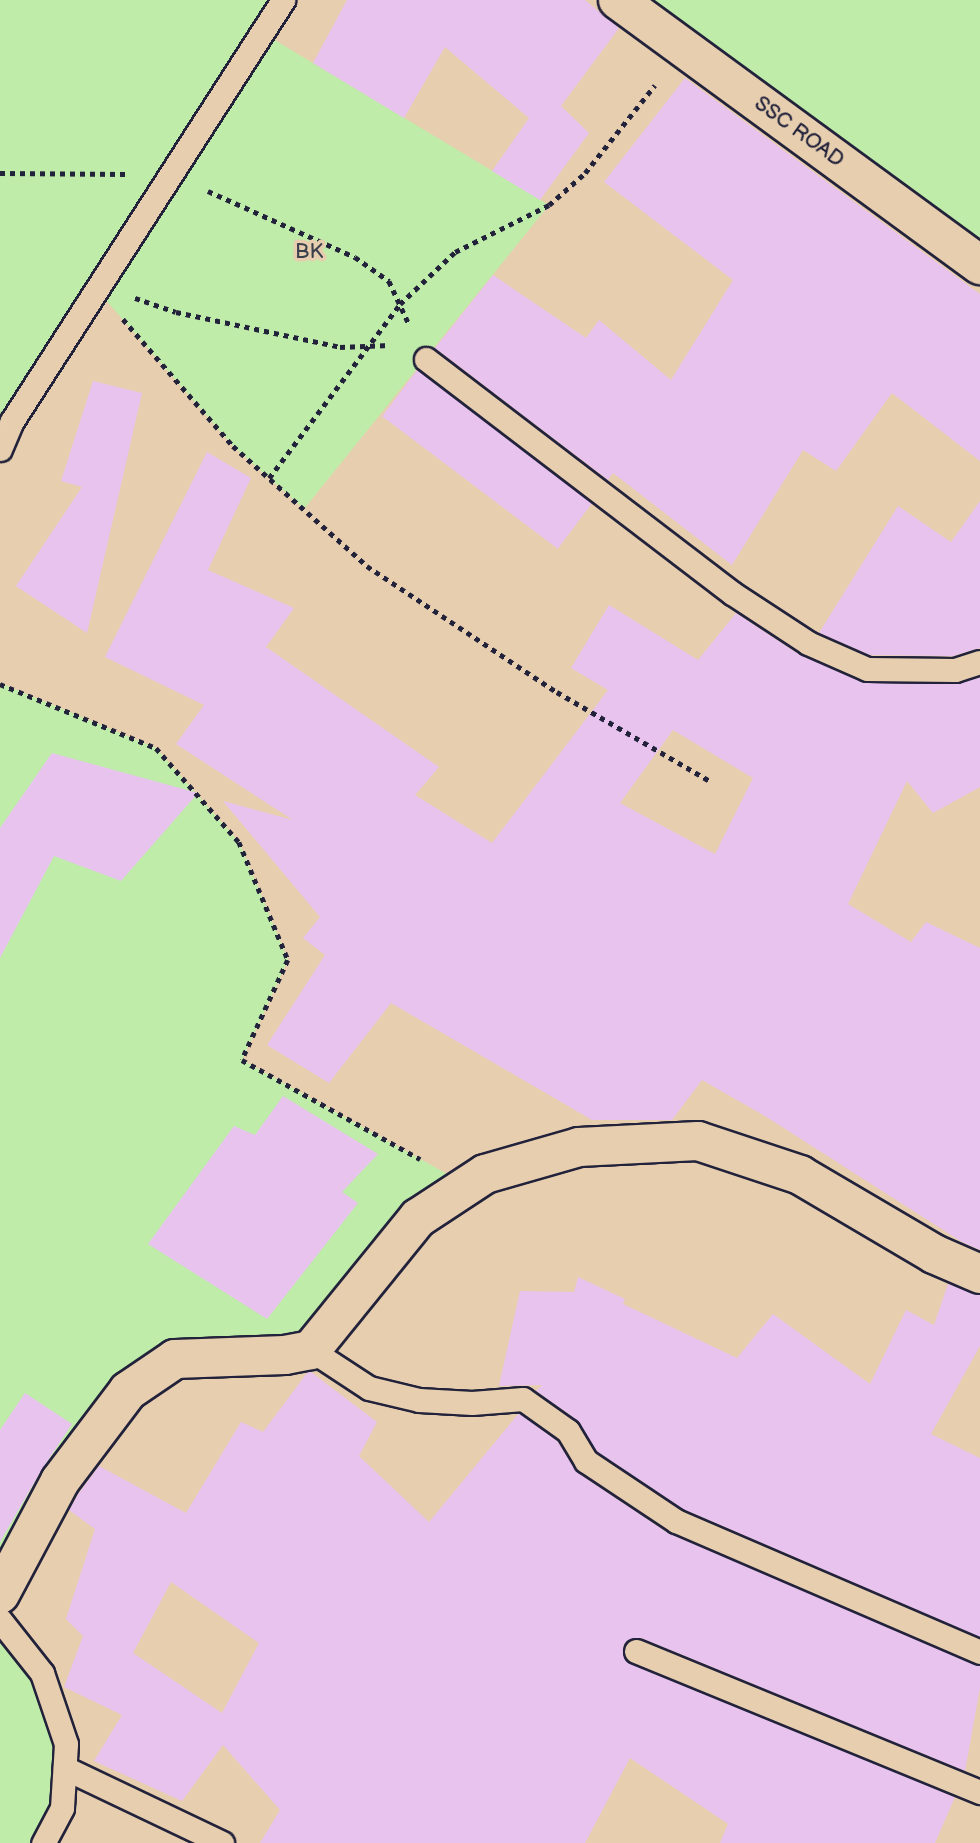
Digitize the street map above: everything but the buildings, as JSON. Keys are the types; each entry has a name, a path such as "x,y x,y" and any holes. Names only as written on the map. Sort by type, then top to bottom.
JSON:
{"street":[{"name":"SSC ROAD","path":"618,0 980,265"},
{"path":"0,1594 60,1481 128,1391 175,1359 285,1355 311,1350 418,1218 485,1174 579,1147 698,1141 800,1175 934,1254 980,1274"}],"lane":[{"path":"0,449 12,421 283,0"},
{"path":"426,359 732,593 808,643 867,669 956,670 980,662"},
{"path":"311,1350 369,1388 419,1400 472,1403 523,1399 568,1431 586,1461 676,1521 980,1652"},
{"path":"0,1620 42,1673 66,1744 62,1808 43,1843"},
{"path":"636,1651 980,1792"},
{"path":"65,1768 222,1843"}],"path":[{"path":"269,478 400,304 455,252 550,205 585,173 684,48"},
{"path":"0,173 171,175 355,257 389,281 426,359"},
{"path":"97,289 176,312 341,347 400,345 426,359"},
{"path":"97,289 233,446 366,566 557,692 710,781"},
{"path":"0,684 156,748 239,842 288,960 242,1060 467,1185"}],"green space":[{"name":"BK","path":"0,0 283,0 263,33 549,205 304,509 233,446 97,290 0,449"},
{"path":"613,0 980,0 980,272"},
{"path":"0,683 156,748 239,842 288,960 242,1060 467,1185 311,1350 175,1359 0,1594"},
{"path":"0,1620 42,1673 66,1744 48,1843 0,1843"}]}
